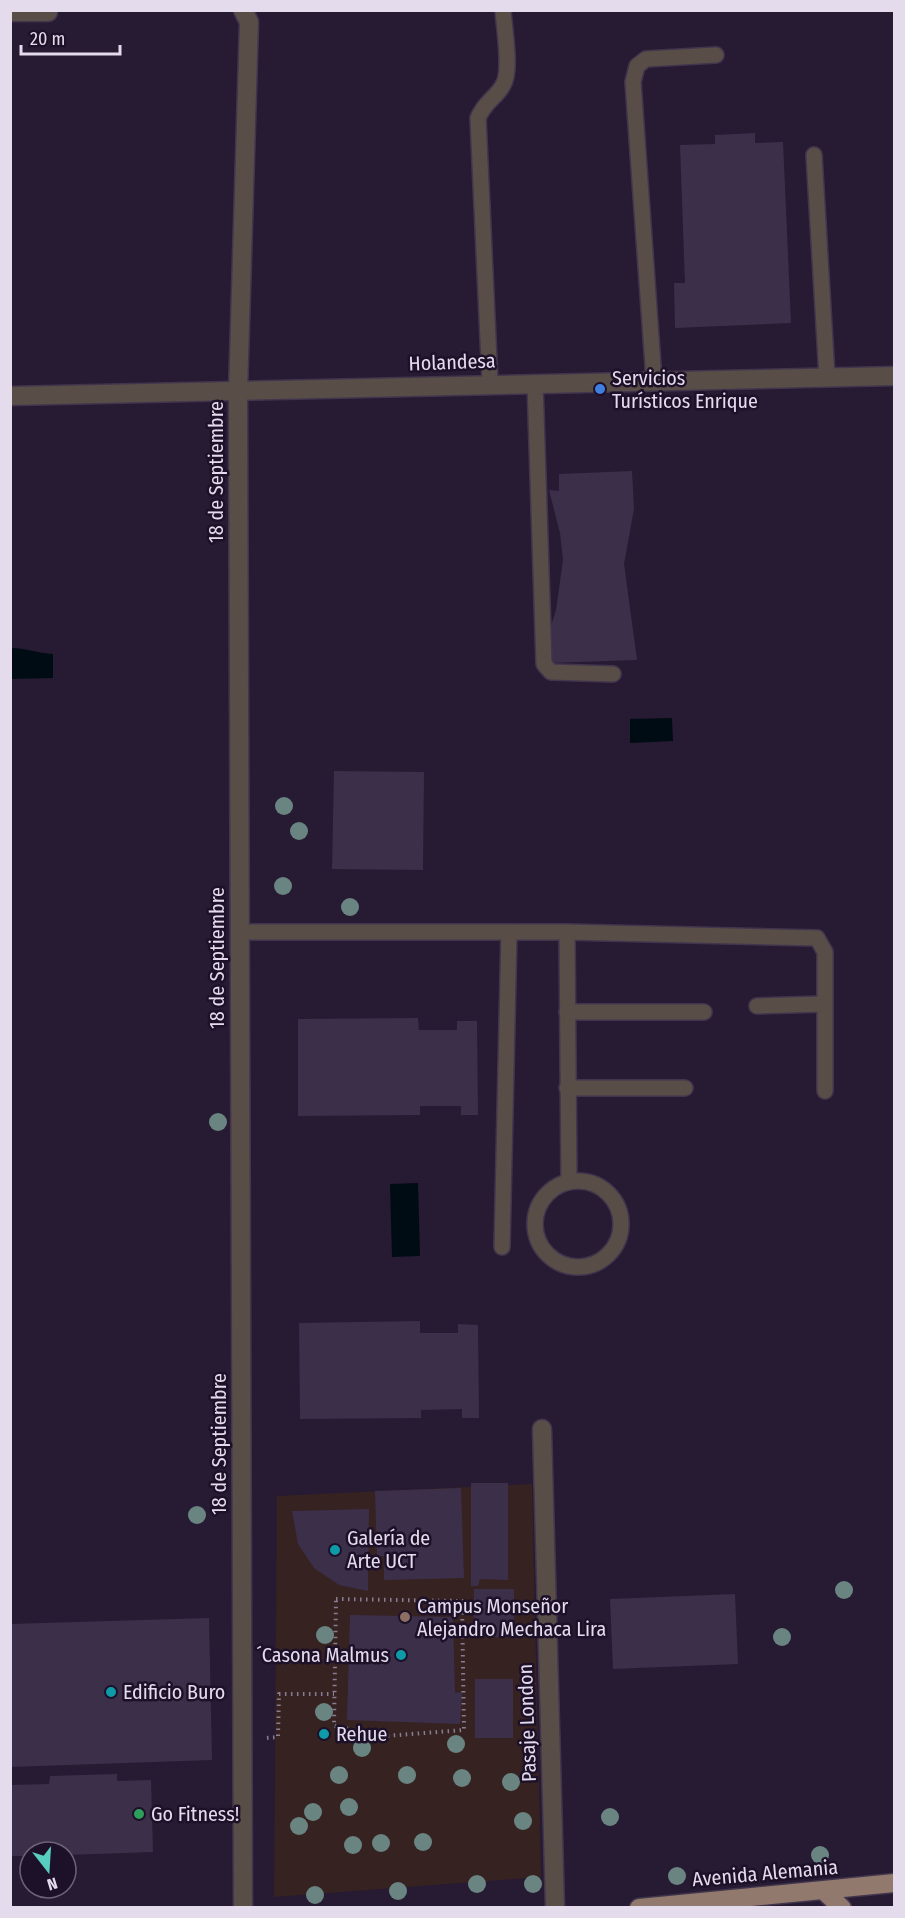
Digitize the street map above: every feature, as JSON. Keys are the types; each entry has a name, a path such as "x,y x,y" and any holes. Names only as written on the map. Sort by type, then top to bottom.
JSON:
{"main road":[{"name":"Avenida Alemania","path":"639,1908 894,1883"},
{"path":"824,1891 842,1908"}],"street":[{"name":"18 de Septiembre","path":"243,10 249,22 238,392 243,1908"},
{"path":"10,12 48,12"},
{"name":"Holandesa","path":"10,396 238,392 490,383 894,376"},
{"name":"Pasaje London","path":"542,1429 555,1908"}],"lane":[{"path":"490,383 478,118 484,105 503,86 507,73 502,10"},
{"path":"654,381 633,82 637,66 646,59 716,55"},
{"path":"814,155 827,377"},
{"path":"535,383 544,664 551,672 613,674"},
{"path":"240,932 567,932 817,938 825,952 825,1091"},
{"path":"502,1248 509,932"},
{"path":"567,932 569,1182"},
{"path":"757,1006 824,1004"},
{"path":"567,1012 704,1012"},
{"path":"567,1088 685,1088"},
{"path":"584,1181 598,1185 617,1205 621,1218 618,1238 607,1256 583,1267 569,1266 556,1261 545,1252 537,1239 534,1224 537,1210 544,1197 555,1187 569,1182 584,1181"}],"path":[{"path":"336,1599 462,1601 464,1730 386,1736 334,1726 334,1694 336,1599"},
{"path":"275,1737 278,1737 279,1694 334,1694"}],"shaded area":[{"path":"11,648 53,654 53,678 11,679"},
{"path":"672,718 673,741 630,743 630,719"},
{"path":"418,1183 420,1256 392,1257 390,1184"},
{"name":"Campus Monseñor Alejandro Mechaca Lira","path":"532,1484 541,1877 274,1897 277,1496"}],"building":[{"path":"755,133 755,143 783,142 791,323 675,328 674,283 685,283 680,145 715,144 715,135"},
{"path":"632,471 634,509 624,564 637,660 549,663 548,636 556,610 563,560 560,533 549,490 559,491 559,474"},
{"path":"334,771 424,772 423,870 332,869"},
{"path":"418,1018 419,1030 457,1030 457,1021 477,1021 478,1115 461,1115 461,1106 420,1106 420,1115 298,1116 298,1019"},
{"path":"420,1321 420,1333 458,1333 458,1324 478,1325 479,1418 462,1418 462,1409 421,1410 421,1418 300,1419 299,1323"},
{"path":"471,1483 508,1483 508,1580 480,1579 478,1586 471,1586"},
{"path":"461,1488 464,1578 384,1580 384,1556 377,1556 375,1491"},
{"name":"Galería de Arte UCT","path":"369,1509 368,1591 339,1585 314,1568 298,1544 292,1511"},
{"path":"474,1589 514,1589 514,1637 487,1637 479,1632 474,1623"},
{"path":"735,1594 738,1664 613,1669 610,1599"},
{"name":"´Casona Malmus","path":"350,1615 453,1617 455,1693 462,1692 460,1724 347,1720"},
{"name":"Edificio Buro","path":"209,1618 212,1760 10,1767 10,1624"},
{"path":"475,1679 513,1679 513,1738 475,1738"},
{"path":"117,1774 117,1781 151,1780 153,1852 78,1855 78,1840 18,1840 18,1856 10,1856 10,1785 49,1784 50,1776"}],"place":[{"name":"Servicios Turísticos Enrique","path":"600,389"},
{"name":"Galería de Arte UCT","path":"335,1550"},
{"name":"Campus Monseñor Alejandro Mechaca Lira","path":"405,1617"},
{"name":"´Casona Malmus","path":"401,1655"},
{"name":"Edificio Buro","path":"111,1692"},
{"name":"Rehue","path":"324,1734"},
{"name":"Go Fitness!","path":"139,1814"}]}
